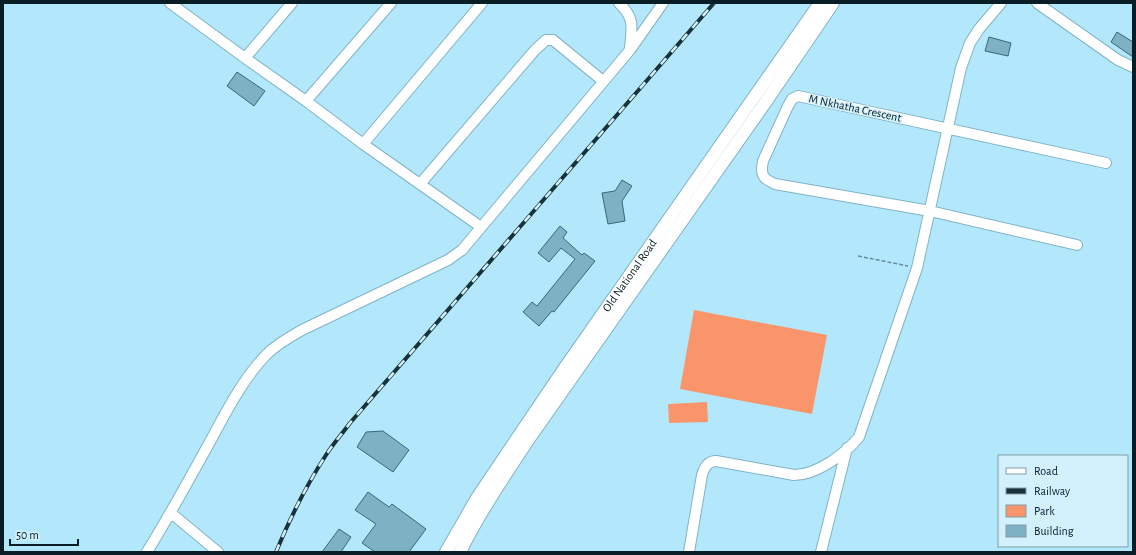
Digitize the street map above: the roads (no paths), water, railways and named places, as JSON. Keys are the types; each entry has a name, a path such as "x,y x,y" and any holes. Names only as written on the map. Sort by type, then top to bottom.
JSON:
{"main road":[{"name":"Old National Road","path":"446,552 477,498 564,369 820,3"},
{"name":"Old National Road","path":"460,552 470,531 528,440 767,100 833,3"}],"street":[{"path":"170,3 363,144 481,227"},
{"path":"245,58 292,3"},
{"path":"306,101 391,3"},
{"path":"363,144 482,3"},
{"path":"619,3 627,10 631,19 630,50"},
{"path":"147,552 171,513 226,412 250,375 267,354 302,330 448,260 462,250 630,50 663,3"},
{"path":"689,552 702,475 705,467 709,463 716,461 794,475 803,475 818,469 847,448 859,437 917,268 961,68 970,43 979,29 1001,3"},
{"path":"1037,3 1118,60 1133,67"},
{"path":"420,184 535,50 546,40 553,40 603,81"},
{"name":"M Nkhatha Crescent","path":"1077,245 930,211 775,184 768,181 762,175 761,169 764,157 788,106 792,99 798,96 1106,163"},
{"path":"821,552 847,448"},
{"path":"171,513 218,552"}],"railway":[{"path":"276,552 305,490 329,451 350,423 714,3"}]}
